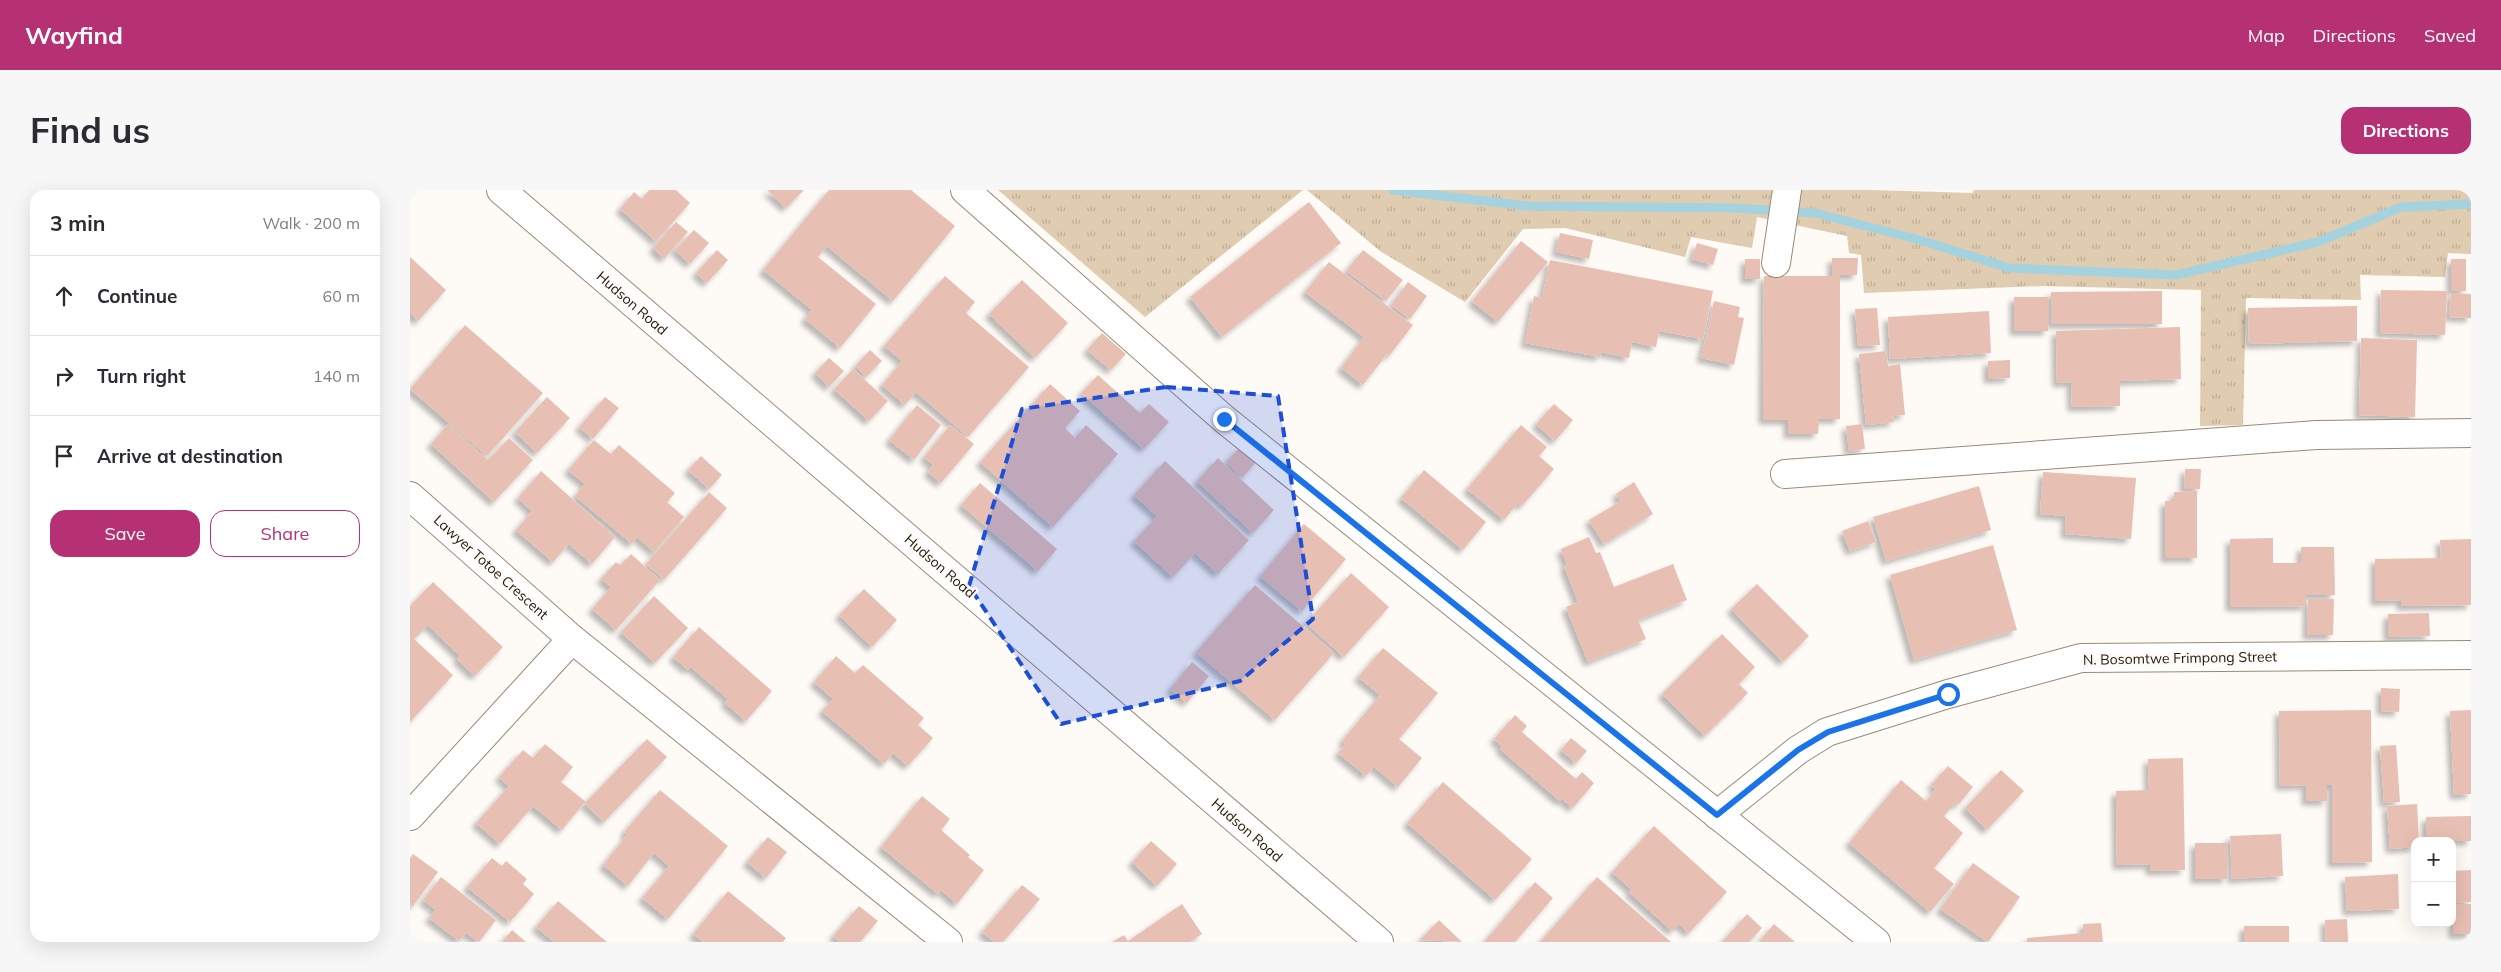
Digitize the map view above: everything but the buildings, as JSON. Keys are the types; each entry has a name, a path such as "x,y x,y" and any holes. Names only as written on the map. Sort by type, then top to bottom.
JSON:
{"street":[{"path":"965,190 1224,419 1876,942"},
{"path":"1776,263 1787,190"},
{"name":"Hudson Road","path":"503,191 1379,942"},
{"path":"1785,474 2316,435 2471,432"},
{"name":"Lawyer Totoe Crescent","path":"410,496 572,639 948,942"},
{"path":"410,816 572,639"},
{"name":"N. Bosomtwe Frimpong Street","path":"1717,815 1798,750 1828,732 1948,694 2081,658 2471,655"}],"highlighted area":[{"path":"1166,387 1278,396 1313,619 1240,681 1061,724 969,586 1022,409"}],"green space":[{"path":"998,190 1303,190 1145,317"},
{"path":"1307,190 1872,190 1973,193 1974,190 2471,190 2471,254 2448,253 2445,277 2360,275 2361,300 2246,298 2243,425 2200,426 2201,290 2043,286 1864,293 1861,255 1849,253 1847,236 1757,217 1752,248 1691,237 1685,257 1565,228 1523,229 1465,302 1380,251"}],"waterway":[{"path":"1393,190 1527,206 1736,208 1815,213 1920,240 2009,268 2176,275 2318,242 2401,207 2471,204"}],"route":[{"path":"1224,419 1717,815 1798,750 1828,732 1948,694"}]}
